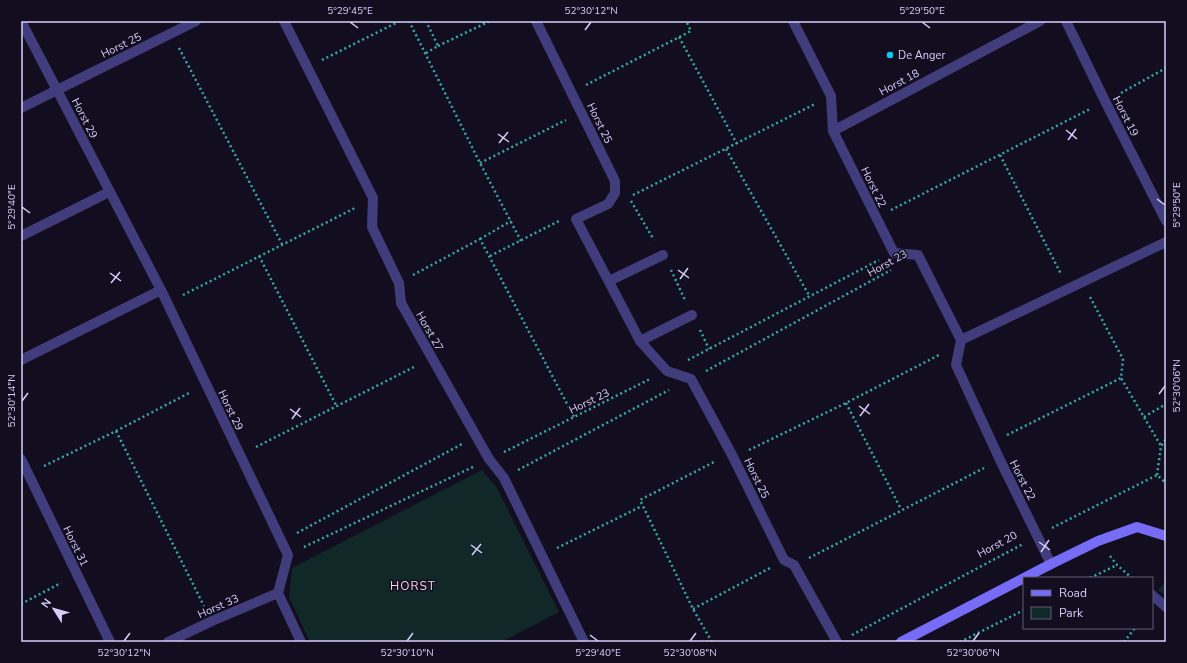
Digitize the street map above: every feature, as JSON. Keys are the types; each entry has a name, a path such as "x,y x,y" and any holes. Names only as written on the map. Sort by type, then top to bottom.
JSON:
{"street":[{"name":"Horst 25","path":"57,90 196,21"},
{"name":"Horst 27","path":"284,21 373,198 372,227 399,283 401,304 489,460 504,478 584,642"},
{"name":"Horst 25","path":"536,21 615,181 615,193 608,204 576,219"},
{"name":"Horst 22","path":"793,21 831,96 833,131 894,253"},
{"name":"Horst 18","path":"833,131 1040,21"},
{"name":"Horst 19","path":"1066,21 1166,221"},
{"name":"Horst 29","path":"21,22 161,290 288,555"},
{"path":"21,108 57,90"},
{"path":"21,236 110,192"},
{"path":"576,219 640,341 667,371 691,379"},
{"path":"894,253 918,255 960,340 1166,242"},
{"path":"609,282 663,255"},
{"path":"21,360 161,290"},
{"path":"640,341 692,315"},
{"name":"Horst 22","path":"960,340 956,365 1000,460 1051,564"},
{"name":"Horst 25","path":"691,379 731,453 784,560"},
{"name":"Horst 31","path":"21,460 110,642"},
{"path":"1026,577 1098,541 1137,527 1166,536"},
{"path":"288,555 278,593 301,642"},
{"path":"784,560 794,565 841,640"},
{"path":"901,642 1023,579"},
{"name":"Horst 33","path":"168,642 212,621 278,593"},
{"path":"1153,596 1166,607"}],"path":[{"path":"308,67 400,21"},
{"path":"409,21 521,241"},
{"path":"426,21 438,46"},
{"path":"426,53 490,21"},
{"path":"572,93 691,31 686,21"},
{"path":"171,34 282,244"},
{"path":"679,37 736,144"},
{"path":"876,217 1000,155 1166,68"},
{"path":"628,197 831,96"},
{"path":"480,163 581,112"},
{"path":"726,149 810,297"},
{"path":"1000,155 1068,289"},
{"path":"167,303 373,198"},
{"path":"490,256 562,220 576,219"},
{"path":"399,283 511,221"},
{"path":"480,239 574,417"},
{"name":"Horst 23","path":"288,555 489,460 667,371 894,253"},
{"name":"Horst 23","path":"504,478 691,379 918,255"},
{"path":"259,256 337,407"},
{"path":"1083,282 1123,359 1121,378 1161,446"},
{"path":"240,456 432,358"},
{"path":"712,642 693,609 640,500 731,453 748,451 936,358"},
{"path":"992,442 1121,378"},
{"path":"28,474 116,431 206,384"},
{"path":"846,403 901,509"},
{"path":"1144,417 1166,404"},
{"path":"116,431 212,621"},
{"path":"281,541 476,436"},
{"path":"1166,438 1161,446 1157,475 1166,483"},
{"path":"794,565 901,509 1000,460"},
{"name":"Horst 20","path":"841,640 1038,535 1157,475"},
{"path":"542,555 642,506"},
{"path":"1098,541 1117,565 1131,577"},
{"path":"693,609 784,560"},
{"path":"1092,577 1117,565"},
{"path":"21,604 76,575"},
{"path":"960,642 1023,610"},
{"path":"1124,642 1134,629"}],"green space":[{"path":"482,470 497,488 559,612 501,642 310,642 289,597 292,568"},
{"path":"1166,581 1166,596 1158,590"}],"place":[{"name":"De Anger","path":"890,55"}],"district":[{"name":"HORST","path":"413,586"}]}
